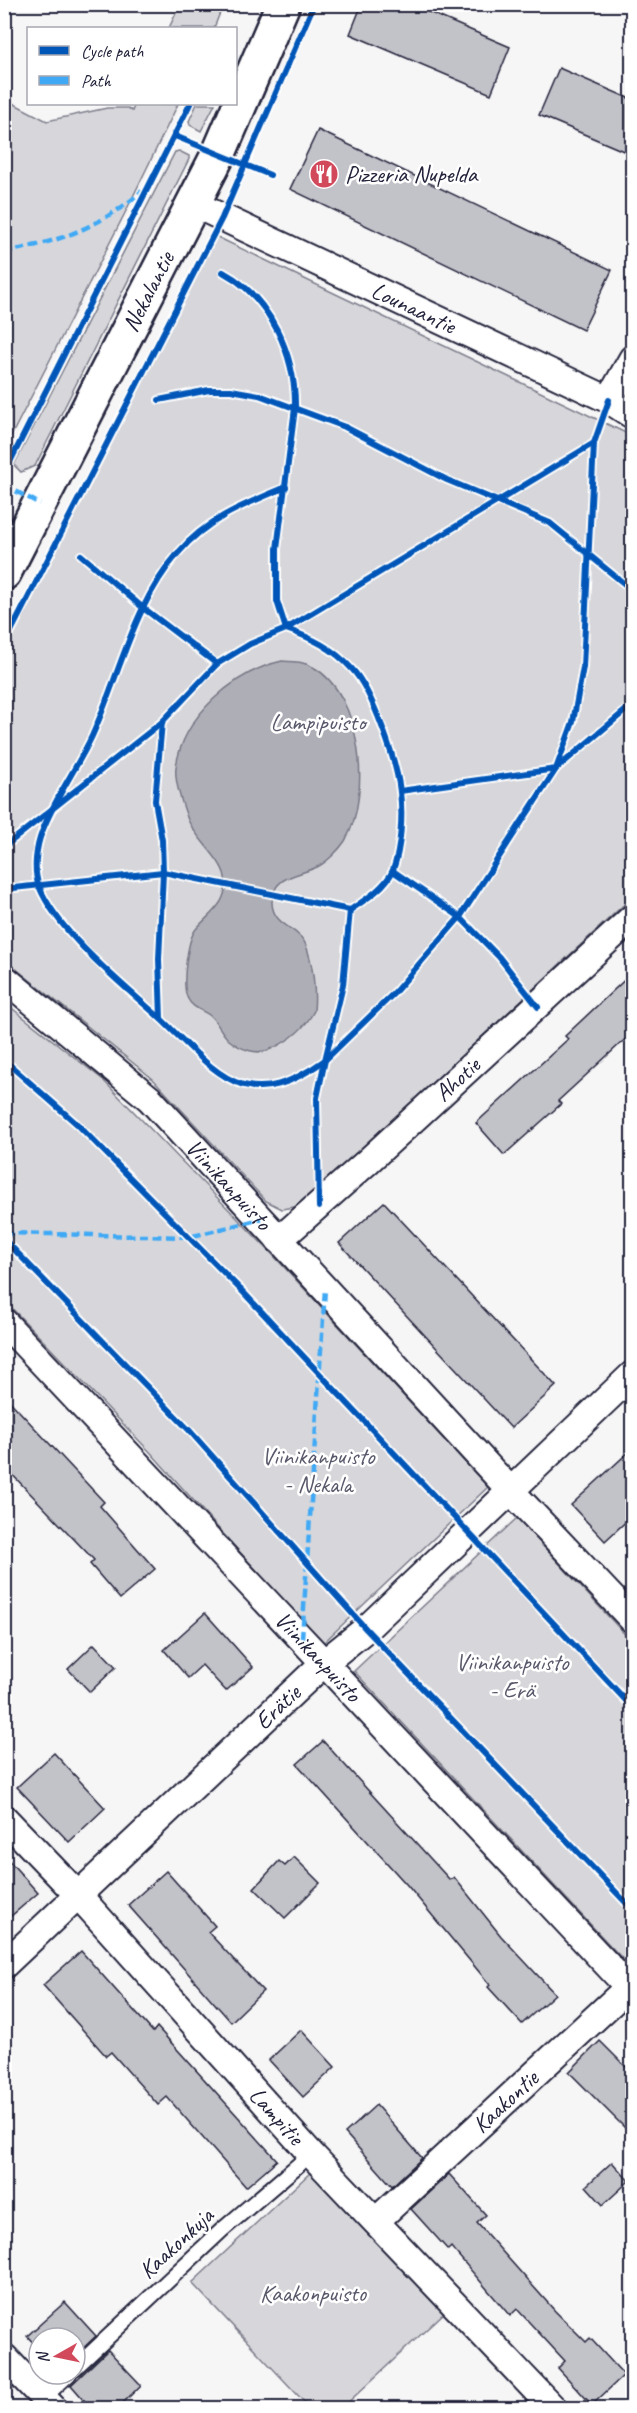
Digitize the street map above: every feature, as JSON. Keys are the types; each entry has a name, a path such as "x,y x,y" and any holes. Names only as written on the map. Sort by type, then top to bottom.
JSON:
{"main road":[{"name":"Nekalantie","path":"4,573 194,204 244,97 283,4"}],"street":[{"name":"Lounaantie","path":"194,204 609,400 633,415"},
{"path":"609,400 633,359"},
{"name":"Ahotie","path":"279,1240 351,1178 633,918"},
{"name":"Viinikanpuisto","path":"4,978 150,1099 510,1490 633,1619"},
{"name":"Viinikanpuisto","path":"4,1322 631,1987"},
{"name":"Erätie","path":"4,1965 324,1662 366,1629 633,1375"},
{"name":"Lampitie","path":"4,1818 79,1896 311,2154 552,2409"},
{"name":"Kaakontie","path":"376,2221 631,1987"},
{"path":"4,2357 48,2403"}],"lane":[{"name":"Kaakonkuja","path":"87,2357 222,2230 311,2154"},
{"path":"48,2403 60,2386"}],"green space":[{"path":"184,4 223,4 214,27 169,27 178,9"},
{"path":"5,99 47,121 107,108 128,108 132,111 135,105 178,105 125,213 5,448"},
{"path":"197,105 214,105 201,131 190,125 189,121"},
{"path":"179,151 189,156 189,159 35,466 21,472 14,465 175,152"},
{"name":"Lampipuisto","path":"213,235 632,436 632,897 300,1206 282,1209 266,1201 153,1079 5,960 4,641"},
{"name":"Viinikanpuisto - Nekala","path":"4,1002 102,1079 272,1254 488,1487 322,1644 152,1454 5,1301"},
{"name":"Viinikanpuisto - Erä","path":"517,1518 632,1642 632,1969 354,1671"},
{"name":"Kaakonpuisto","path":"311,2172 444,2313 342,2408 310,2408 192,2283"}],"shaded area":[{"path":"282,661 310,665 330,680 342,699 352,722 358,747 360,773 353,822 345,841 337,852 319,866 282,881 277,886 272,902 273,910 280,921 305,943 313,977 314,1011 306,1023 290,1038 266,1051 254,1052 243,1049 229,1040 209,1015 192,1005 186,993 186,964 190,943 196,929 222,900 226,886 219,863 188,820 181,801 176,767 189,730 214,699 246,675"}],"building":[{"path":"362,4 410,4 510,47 491,94 350,34"},
{"path":"559,68 633,100 633,155 539,115"},
{"path":"318,130 612,270 583,330 290,189"},
{"path":"633,972 633,1032 558,1101 561,1104 504,1155 476,1123 568,1039 565,1036"},
{"path":"384,1202 556,1386 511,1428 339,1243"},
{"path":"4,1395 104,1502 100,1506 155,1569 120,1599 90,1564 94,1560 4,1466"},
{"path":"633,1448 633,1515 605,1541 571,1505"},
{"path":"205,1613 253,1667 226,1691 202,1665 188,1678 164,1650"},
{"path":"94,1644 116,1667 90,1692 68,1669"},
{"path":"323,1741 450,1880 454,1877 501,1936 555,1994 522,2024 488,1987 490,1985 407,1885 297,1764"},
{"path":"54,1753 105,1808 69,1842 17,1787"},
{"path":"4,1855 38,1893 4,1922"},
{"path":"294,1857 320,1883 285,1918 254,1888 279,1861 285,1866"},
{"path":"166,1871 215,1926 208,1932 263,1991 231,2022 128,1905"},
{"path":"81,1951 153,2032 157,2027 277,2160 246,2187 167,2097 158,2105 111,2052 106,2056 43,1985"},
{"path":"301,2030 335,2067 303,2097 269,2060"},
{"path":"600,2041 633,2074 633,2136 569,2072"},
{"path":"376,2105 422,2158 392,2186 345,2133"},
{"path":"612,2162 629,2181 603,2205 586,2186"},
{"path":"449,2174 486,2215 477,2223 555,2311 586,2342 590,2338 624,2375 592,2405 558,2368 565,2361 517,2309 510,2316 451,2247 448,2250 411,2209"},
{"path":"65,2302 87,2326 38,2326"},
{"path":"87,2326 96,2336 87,2345"},
{"path":"108,2350 141,2385 117,2409 92,2409 72,2386 87,2386 87,2370"}],"marked path":[{"path":"4,252 42,244 78,231 111,214 142,191"},
{"path":"4,485 40,504"},
{"path":"4,1233 189,1237 261,1219"},
{"path":"302,1638 325,1289"}],"cycle path":[{"path":"4,645 222,218 314,4"},
{"path":"4,474 189,105"},
{"path":"175,136 270,175"},
{"path":"223,272 240,283 267,312 277,330 291,368 295,408 277,549 277,601 286,629 594,443 609,400"},
{"path":"159,400 209,390 231,390 259,395 345,427 447,480 550,523 632,590"},
{"path":"400,791 556,769 573,722 583,667 594,443"},
{"path":"161,1019 111,975 60,922 48,904 37,880 38,845 53,808 92,736 139,617 163,573 179,552 202,530 228,513 286,487"},
{"path":"81,555 142,607 217,664"},
{"path":"286,629 330,649 352,669 368,693 389,745 398,779 401,831 396,861 390,876 374,893 350,910 343,985 325,1060 298,1077 274,1086 254,1087 235,1082 218,1072 161,1019 159,959 163,872 162,840 155,801 162,722 217,664 250,644 286,629"},
{"path":"319,1207 317,1098 325,1060 394,993 460,917 556,769 632,705"},
{"path":"4,847 162,722"},
{"path":"393,871 460,917 499,957 538,1007"},
{"path":"4,889 163,872 350,910"},
{"path":"4,1060 77,1124 244,1293 632,1707"},
{"path":"4,1239 189,1430 366,1629 632,1909"}],"place":[{"name":"Pizzeria Nupelda","path":"324,174"}]}
